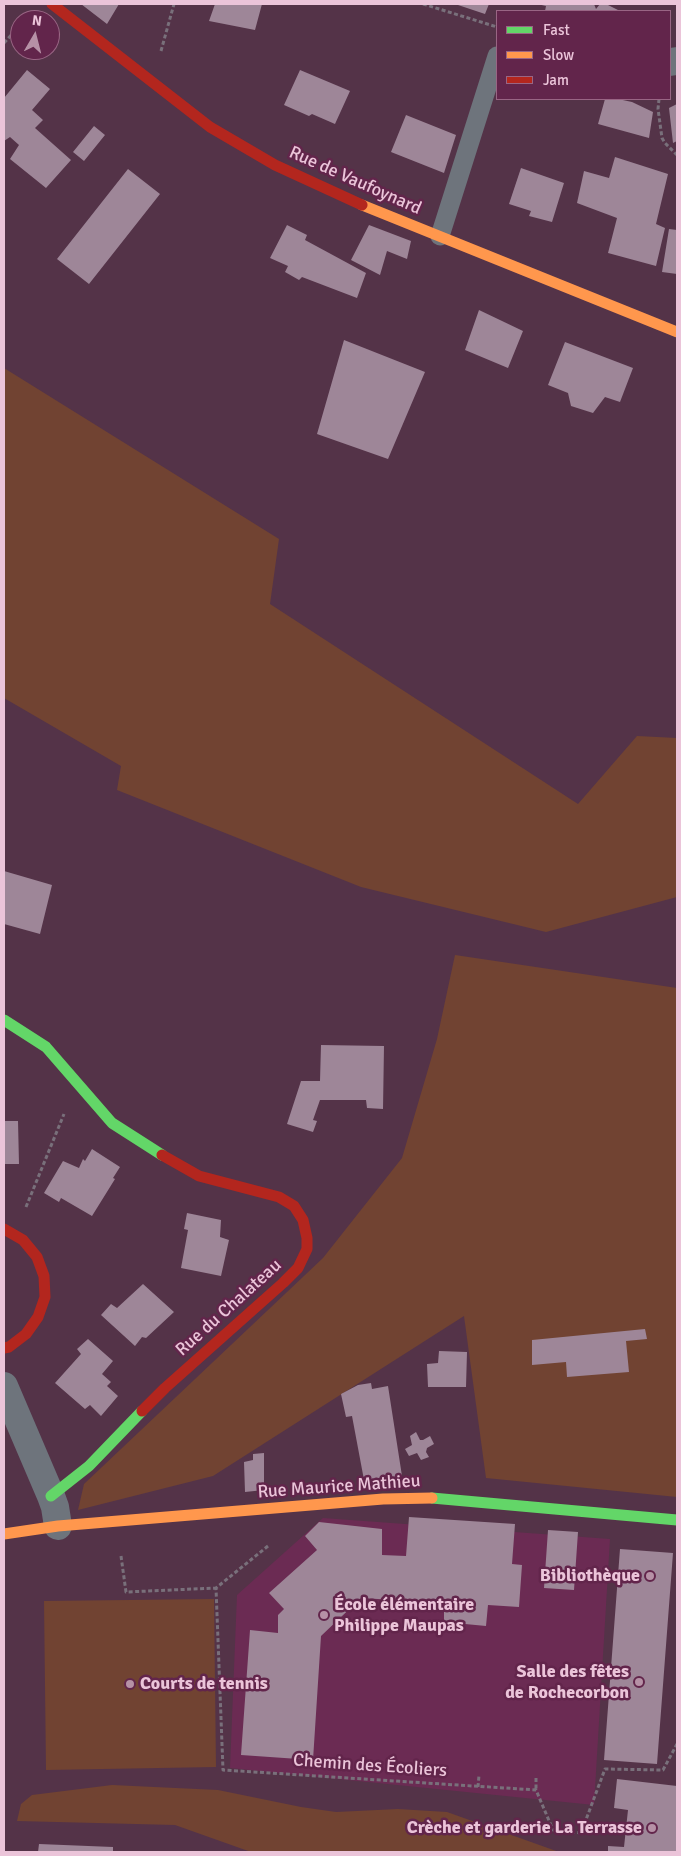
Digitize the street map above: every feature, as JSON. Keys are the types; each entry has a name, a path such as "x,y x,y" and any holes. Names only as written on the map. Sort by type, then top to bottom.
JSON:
{"street":[{"name":"Rue de Vaufoynard","path":"52,4 210,127 275,165 363,206 677,332"},
{"name":"Rue du Chalateau","path":"4,1020 46,1047 112,1123 149,1148 199,1176 279,1197 294,1206 303,1220 307,1238 307,1249 298,1268 165,1388 89,1466 51,1496"},
{"path":"4,1228 24,1240 37,1256 44,1276 44,1297 38,1317 26,1334 4,1348"},
{"path":"4,1386 56,1507 58,1526"},
{"name":"Rue Maurice Mathieu","path":"4,1534 58,1526 383,1499 441,1498 677,1520"}],"lane":[{"path":"440,236 496,59"}],"path":[{"path":"148,79 160,54 174,4"},
{"path":"423,4 496,27"},
{"path":"659,100 658,109 662,138 677,155"},
{"path":"15,1235 77,1083"},
{"path":"121,1556 126,1592 216,1588 268,1546"},
{"name":"Chemin des Écoliers","path":"216,1588 223,1770 536,1790"},
{"path":"536,1778 536,1790 553,1830 581,1833 606,1769 663,1770 677,1744"},
{"path":"478,1787 479,1775"}],"shaded area":[{"path":"4,368 279,539 270,604 578,804 637,736 677,738 677,897 546,932 361,887 117,790 121,766 4,698"},
{"path":"455,955 677,988 677,1497 486,1478 464,1316 213,1476 78,1510 84,1484 323,1258 402,1158 437,1039"},
{"path":"323,1518 610,1539 594,1805 230,1768 237,1595"},
{"name":"Courts de tennis","path":"214,1599 216,1767 46,1770 44,1601"},
{"path":"112,1785 218,1790 336,1812 398,1809 447,1812 559,1852 251,1852 175,1825 17,1821 21,1804 32,1795"}],"building":[{"path":"81,4 119,4 107,24"},
{"path":"215,4 262,4 255,30 209,21"},
{"path":"455,4 489,4 485,14"},
{"path":"537,4 594,4 596,9 600,4 606,4 618,10 545,10 546,6"},
{"path":"27,70 50,89 32,110 43,120 35,128 71,160 46,188 10,159 19,145 10,137 4,141 4,98"},
{"path":"300,70 350,91 335,124 312,114 309,116 284,105"},
{"path":"605,100 632,102 653,112 649,138 598,124"},
{"path":"677,104 677,141 673,143 669,108"},
{"path":"406,115 456,135 444,173 391,152"},
{"path":"94,126 105,135 84,161 73,152"},
{"path":"615,157 668,174 656,224 665,228 656,266 608,253 617,218 577,203 584,171 609,178"},
{"path":"521,168 564,183 552,222 529,216 531,211 509,204"},
{"path":"128,169 160,194 89,284 57,259"},
{"path":"287,225 307,235 305,240 366,273 357,298 302,277 299,280 285,272 288,266 270,258"},
{"path":"369,225 411,241 407,259 387,251 380,275 351,260"},
{"path":"669,229 677,230 677,274 662,272"},
{"path":"479,310 523,331 508,368 465,350"},
{"path":"344,340 425,372 388,459 317,434"},
{"path":"565,342 633,368 620,402 605,397 593,413 571,406 568,393 548,385"},
{"path":"4,871 52,885 40,934 4,924"},
{"path":"321,1045 384,1046 383,1109 367,1108 366,1100 320,1100 313,1120 317,1121 313,1132 287,1124 301,1081 320,1081"},
{"path":"4,1121 18,1121 19,1164 4,1164"},
{"path":"92,1149 120,1167 113,1178 115,1179 92,1216 61,1198 59,1202 44,1193 63,1161 79,1168 83,1159 85,1161"},
{"path":"187,1213 221,1220 220,1237 229,1240 221,1276 181,1268 188,1230 184,1229"},
{"path":"143,1284 174,1312 146,1338 142,1337 135,1346 101,1315 111,1304 117,1308"},
{"path":"645,1329 647,1339 626,1341 629,1372 567,1377 566,1362 532,1365 532,1340"},
{"path":"88,1339 113,1361 102,1374 111,1382 107,1386 118,1396 101,1416 90,1405 85,1409 55,1383 81,1354 77,1349"},
{"path":"439,1351 467,1352 466,1387 428,1387 427,1364 438,1363"},
{"path":"371,1383 372,1389 388,1386 402,1476 364,1480 352,1416 346,1417 341,1394 358,1385"},
{"path":"416,1432 420,1440 430,1436 434,1444 427,1448 426,1452 429,1457 421,1460 417,1453 409,1456 405,1449 412,1445 410,1436"},
{"path":"264,1453 264,1490 245,1492 244,1462 253,1460 253,1454"},
{"path":"409,1517 515,1524 512,1564 522,1565 519,1607 488,1605 486,1626 444,1622 444,1603 361,1598 321,1636 313,1760 241,1755 250,1630 278,1633 278,1615 284,1609 269,1593 317,1550 305,1536 319,1522 382,1529 382,1555 406,1556"},
{"path":"548,1530 578,1532 574,1590 544,1588"},
{"path":"620,1549 673,1553 657,1764 604,1760"},
{"name":"Crèche et garderie La Terrasse","path":"617,1779 677,1786 677,1852 608,1852 608,1846 624,1847 628,1810 614,1808"},
{"path":"39,1844 113,1847 113,1852 38,1852"}],"traffic: fast":[{"path":"4,1020 46,1047 112,1123 162,1155"},
{"path":"51,1496 89,1466 142,1411"},
{"path":"432,1498 677,1520"}],"traffic: slow":[{"path":"362,205 677,332"},
{"path":"4,1534 58,1526 383,1499 432,1498"}],"traffic: jam":[{"path":"52,4 210,127 275,165 362,205"},
{"path":"142,1411 165,1388 283,1283 298,1268 307,1249 307,1238 303,1220 294,1206 279,1197 199,1176 162,1155"},
{"path":"4,1229 23,1240 37,1257 44,1276 45,1297 38,1317 26,1334 9,1347 4,1348"}],"place":[{"name":"Bibliothèque","path":"650,1576"},
{"name":"École élémentaire Philippe Maupas","path":"324,1615"},
{"name":"Salle des fêtes de Rochecorbon","path":"639,1682"},
{"name":"Courts de tennis","path":"130,1684"},
{"name":"Crèche et garderie La Terrasse","path":"652,1828"}]}
